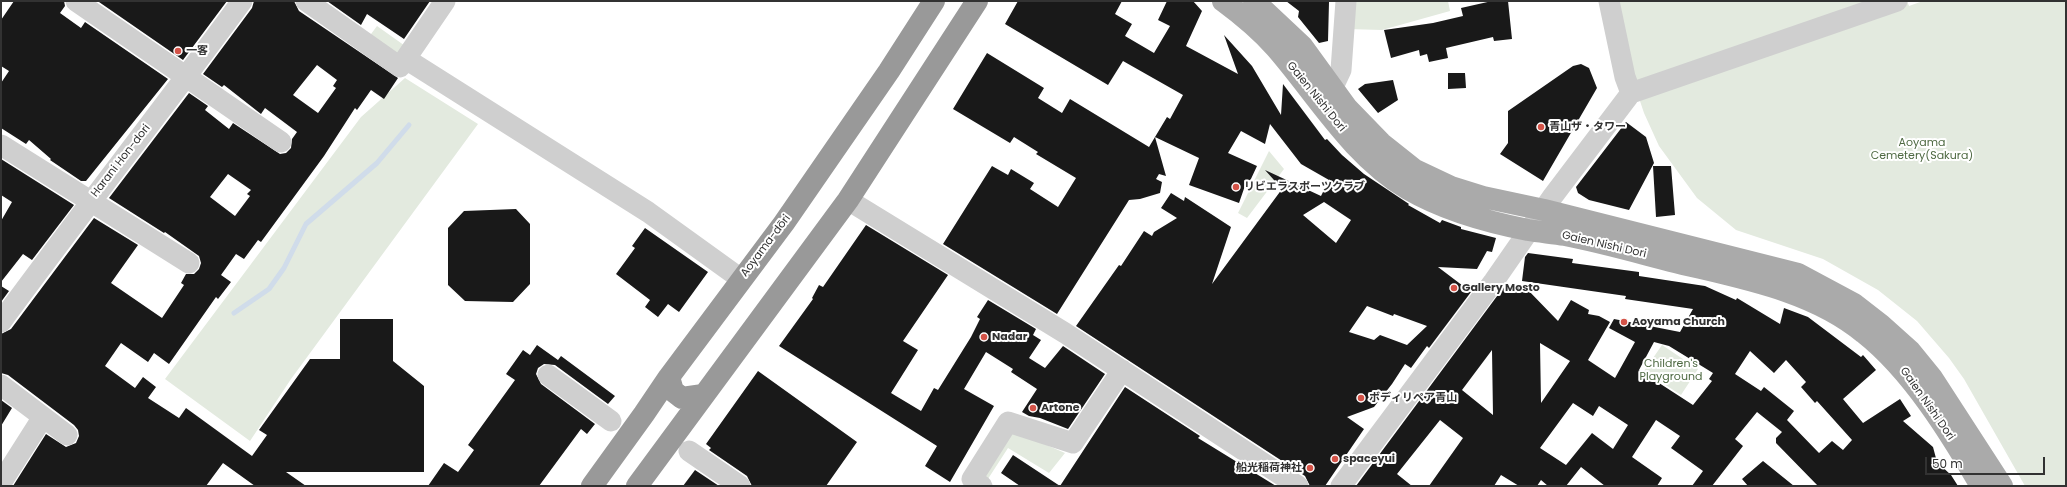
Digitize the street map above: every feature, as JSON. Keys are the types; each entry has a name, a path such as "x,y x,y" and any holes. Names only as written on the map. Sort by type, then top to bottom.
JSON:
{"highway":[{"name":"Aoyama-dōri","path":"592,486 644,414 669,376 784,223 867,103 934,1"},
{"path":"637,486 848,200 977,1"},
{"path":"669,376 673,391 682,398 703,395"}],"main road":[{"name":"Gaien Nishi Dori","path":"1223,1 1250,21 1275,46 1355,144 1382,170 1408,189 1442,205 1491,222 1529,230 1798,274 1854,304 1881,325 1910,351 1932,378 2002,486"},
{"name":"Gaien Nishi Dori","path":"1254,1 1302,46 1347,108 1381,143 1415,170 1457,189 1569,217 1702,259 1796,294 1834,312 1864,332 1905,372 1981,486"}],"street":[{"path":"76,1 281,142"},
{"name":"Harani Hon-dori","path":"1,322 90,201 186,78 242,1"},
{"path":"306,1 400,67 445,1"},
{"path":"1333,87 1341,70 1346,1"},
{"path":"1608,1 1625,77 1631,93"},
{"path":"1341,486 1494,281 1529,230 1631,93 1897,1"},
{"path":"406,59 648,212 741,279"},
{"path":"1,145 189,263"},
{"path":"848,200 988,285 1122,370 1212,431 1298,486"},
{"path":"982,486 972,479 1008,422 1073,444 1122,370"},
{"path":"548,375 611,421"},
{"path":"1,385 67,435"},
{"path":"1,483 43,417"},
{"path":"689,452 740,486"}],"green space":[{"path":"1350,1 1448,1 1450,11 1382,30 1346,29"},
{"name":"Aoyama Cemetery(Sakura)","path":"1614,1 1907,1 1909,6 1923,1 2066,1 2066,486 2025,486 1964,379 1949,358 1917,321 1878,290 1823,259 1736,230 1697,198 1659,146 1644,113 1632,77"},
{"path":"377,26 408,48 399,61 368,38"},
{"path":"405,78 478,124 291,379 250,441 165,379 361,117"},
{"path":"1269,151 1284,169 1247,218 1238,213"},
{"name":"Children's Playground","path":"1662,345 1698,369 1681,395 1644,371"},
{"path":"1012,430 1065,453 1049,473 1008,448 986,482 979,478"}],"building":[{"path":"14,1 64,1 65,6 60,13 81,28 85,22 168,79 86,181 81,181 50,160 51,159 29,140 26,144 1,128 1,83 9,71 1,66 1,20"},
{"path":"227,1 183,60 99,2"},
{"path":"254,1 294,1 299,11 398,78 384,99 371,90 357,110 355,108 324,156 261,242 258,240 244,259 236,254 221,275 231,282 218,299 216,297 169,364 154,353 148,362 121,343 105,366 135,388 143,377 156,387 148,398 179,418 186,408 252,456 267,435 259,430 310,359 340,359 340,319 393,319 393,361 424,386 424,472 286,472 306,486 255,486 223,463 206,486 13,486 46,434 66,447 76,443 79,436 78,430 74,425 8,375 1,373 1,334 11,329 94,218 138,245 111,283 162,318 184,285 181,283 186,274 194,274 199,269 201,263 199,256 165,232 164,233 109,198 189,93 208,106 205,110 229,129 233,123 280,154 286,153 291,148 292,139 297,132 265,108 261,114 224,85 222,87 203,74 252,8","holes":["317,65 337,80 333,86 336,88 318,113 293,95","228,174 251,190 247,194 250,196 235,216 210,197"]},
{"path":"327,1 430,1 404,39 367,14 361,25"},
{"path":"1018,1 1122,1 1115,14 1132,24 1125,36 1154,53 1170,26 1158,20 1167,1 1193,1 1202,11 1186,46 1238,74 1224,35 1252,66 1281,115 1283,84 1325,140 1327,139 1342,155 1364,174 1409,204 1408,205 1440,223 1442,220 1461,227 1461,229 1496,238 1492,252 1487,251 1477,269 1438,267 1471,292 1429,348 1427,346 1411,368 1405,364 1374,407 1347,417 1364,429 1325,486 1310,486 1305,476 1076,326 1119,265 1121,266 1144,231 1152,236 1154,232 1177,218 1161,208 1171,193 1184,201 1185,197 1231,227 1212,284 1282,189 1265,170 1321,196 1329,180 1301,164 1270,124 1265,144 1241,131 1228,153 1257,166 1250,181 1247,180 1239,203 1189,185 1199,158 1155,137 1167,117 1170,119 1183,95 1123,61 1108,85 1005,24","holes":["1324,202 1351,220 1336,243 1303,215","1367,306 1393,316 1394,314 1427,326 1407,345 1380,335 1374,340 1349,332"]},
{"path":"1286,1 1329,2 1328,41 1319,43 1298,17 1299,11"},
{"path":"1492,1 1508,1 1512,39 1494,41 1493,37 1446,48 1448,58 1429,62 1427,54 1420,56 1419,50 1391,58 1384,30 1433,23 1463,16 1461,8"},
{"path":"987,53 1044,88 1038,98 1062,113 1070,99 1149,147 1155,137 1166,176 1159,174 1156,179 1162,182 1160,193 1140,199 1129,200 1057,314 943,244 992,166 1008,175 1011,169 1034,183 1030,189 1058,207 1076,178 1036,154 1038,152 1014,137 1010,143 953,109"},
{"name":"青山ザ・タワー","path":"1581,64 1589,68 1597,88 1543,181 1500,154 1508,143 1508,111 1573,66"},
{"path":"1448,73 1465,73 1466,88 1448,89"},
{"path":"1393,80 1398,100 1378,113 1358,89 1365,84"},
{"path":"1626,122 1646,137 1654,163 1629,210 1589,200 1578,193 1576,187"},
{"path":"1,159 74,205 32,260 23,254 1,282 1,221 12,202 1,195"},
{"path":"1653,166 1671,166 1675,215 1656,217"},
{"path":"516,209 530,224 530,284 513,302 465,301 448,285 448,228 464,211"},
{"path":"866,225 948,275 903,341 918,350 891,393 921,411 934,388 938,390 971,337 980,319 977,317 988,300 1036,329 1033,335 1041,340 1029,358 1045,368 1063,346 1105,374 1068,429 1040,418 1029,416 1022,412 1037,389 1011,372 1013,369 986,352 964,389 994,406 950,482 925,466 937,446 779,346 813,299 812,298 819,285 823,287"},
{"path":"645,228 708,272 679,312 668,304 658,317 645,307 650,300 616,274 635,248 632,246"},
{"path":"1528,253 1573,259 1572,263 1639,272 1639,276 1705,286 1736,300 1737,298 1780,324 1784,308 1808,317 1861,357 1863,355 1876,370 1843,399 1863,423 1900,399 1911,416 1903,421 1933,447 1937,462 1951,475 1958,486 1818,486 1776,443 1776,438 1782,432 1757,412 1735,439 1743,446 1712,486 1692,486 1703,471 1671,448 1680,436 1656,420 1632,457 1662,478 1657,486 1605,486 1581,467 1566,486 1548,486 1541,480 1537,486 1519,486 1501,475 1494,486 1429,486 1463,438 1440,420 1397,474 1412,486 1356,486 1506,284 1526,288 1558,321 1571,300 1589,310 1588,314 1599,316 1610,322 1588,360 1615,378 1635,342 1609,328 1614,319 1680,332 1693,309 1625,299 1626,296 1522,281 1525,257","holes":["1654,342 1669,346 1713,373 1709,379 1712,381 1693,405 1639,370","1540,343 1570,361 1541,403","1492,350 1493,415 1462,390","1750,351 1774,373 1786,360 1806,382 1801,387 1815,403 1817,401 1852,440 1843,450 1832,441 1819,453 1787,420 1794,411 1764,387 1761,391 1735,374","1573,403 1593,416 1599,406 1628,425 1613,449 1592,433 1566,465 1540,448"]},
{"path":"1,286 9,291 1,302"},
{"path":"537,345 558,360 561,356 615,396 608,404 555,365 544,364 538,368 536,374 541,384 595,424 587,434 581,429 539,486 428,486 444,463 458,472 474,450 468,445 515,380 506,374 523,350 530,355"},
{"path":"758,371 857,442 826,486 752,486 747,476 709,450 711,448 706,444"},
{"path":"1125,387 1200,436 1198,438 1276,486 1060,486"},
{"path":"1,400 12,408 1,426"},
{"path":"1013,455 1060,486 1020,486 1001,473"},
{"path":"1763,461 1794,486 1748,486 1742,479"},
{"path":"695,470 719,486 683,486"}],"waterway":[{"path":"234,313 269,289 284,268 306,224 377,163 409,125"}],"place":[{"name":"一客","path":"178,51"},
{"name":"青山ザ・タワー","path":"1541,127"},
{"name":"リビエラスポーツクラブ","path":"1236,187"},
{"name":"Gallery Mosto","path":"1454,288"},
{"name":"Aoyama Church","path":"1624,322"},
{"name":"Nadar","path":"984,337"},
{"name":"ボディリペア青山","path":"1361,398"},
{"name":"Artone","path":"1033,408"},
{"name":"spaceyui","path":"1335,459"},
{"name":"船光稲荷神社","path":"1310,468"}]}
